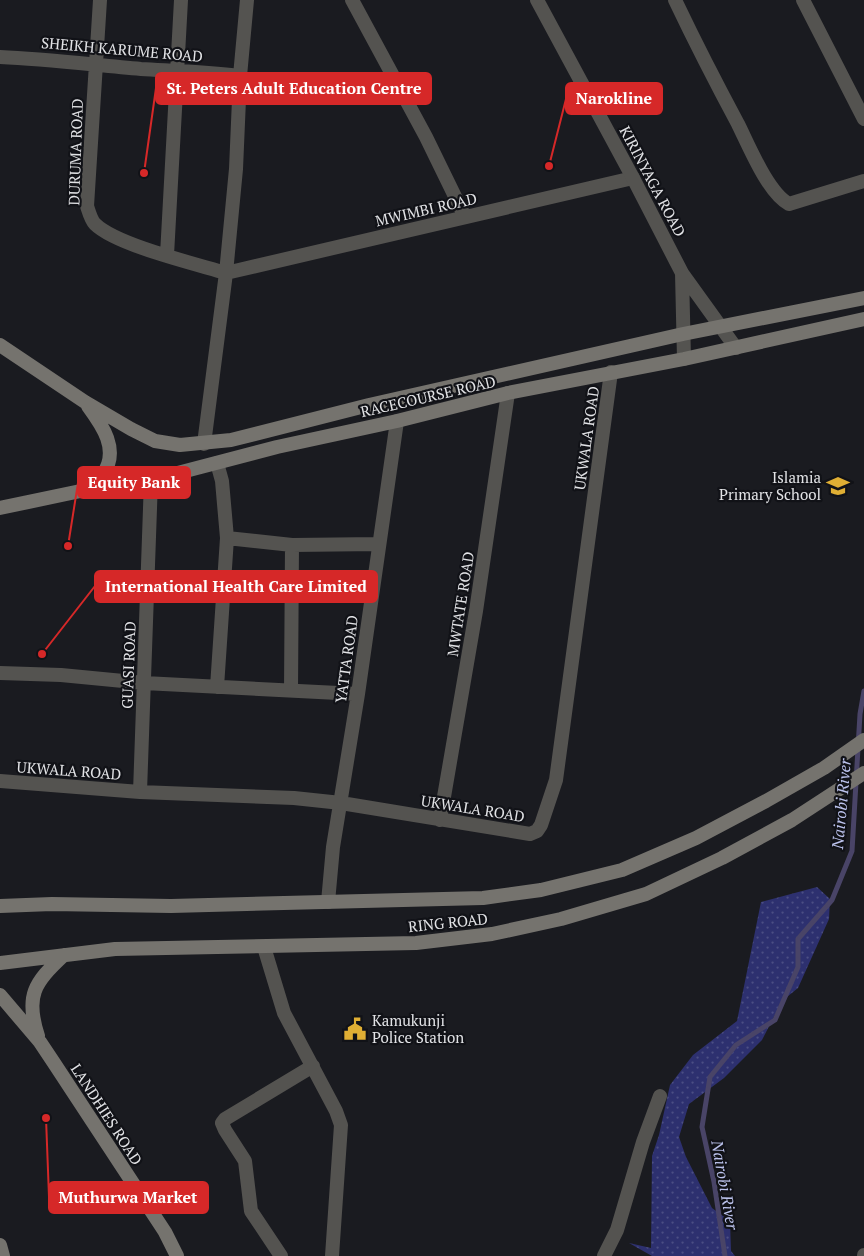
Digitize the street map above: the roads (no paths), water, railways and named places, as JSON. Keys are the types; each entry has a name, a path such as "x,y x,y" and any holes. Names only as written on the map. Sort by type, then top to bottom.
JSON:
{"main road":[{"name":"RACECOURSE ROAD","path":"84,402 155,441 180,445 204,444 231,440 369,405 683,334 864,298"},
{"name":"RACECOURSE ROAD","path":"0,508 90,489 151,480 325,436 397,421 508,393 684,359 864,319"},
{"path":"0,345 84,402 104,428 109,442 109,458 105,473 90,489"},
{"name":"RING ROAD","path":"0,906 52,904 171,906 483,898 541,890 622,870 696,838 824,768 864,740"},
{"name":"RING ROAD","path":"0,963 115,949 416,942 492,934 561,919 646,894 722,858 792,820 864,773"},
{"path":"40,1042 30,1007 33,994 41,979 64,955"},
{"name":"LANDHIES ROAD","path":"0,995 40,1042 177,1254"},
{"path":"0,1245 4,1256"}],"street":[{"name":"DURUMA ROAD","path":"100,0 87,196 90,215 95,224 110,233 167,255 226,273"},
{"path":"167,255 181,0"},
{"path":"204,444 226,273 236,169 240,76 247,0"},
{"path":"352,0 426,137 465,217"},
{"name":"KIRINYAGA ROAD","path":"536,0 633,178 682,273 736,348"},
{"path":"675,0 694,41 762,170 783,201 789,204 802,201 864,181"},
{"path":"803,0 864,119"},
{"name":"SHEIKH KARUME ROAD","path":"0,57 142,69 176,69 240,76"},
{"name":"MWIMBI ROAD","path":"226,273 633,178"},
{"path":"682,273 684,359"},
{"name":"UKWALA ROAD","path":"0,781 140,792 294,798 341,803 530,834 537,831 541,825 556,780 611,372"},
{"name":"MWTATE ROAD","path":"440,820 476,611 508,393"},
{"name":"YATTA ROAD","path":"328,902 333,847 358,694 397,421"},
{"path":"217,463 222,481 227,538 217,686"},
{"name":"GUASI ROAD","path":"140,792 151,480"},
{"path":"227,538 292,545 379,544"},
{"path":"290,690 292,545"},
{"path":"0,673 61,675 144,683 358,694"},
{"path":"264,947 284,1013 336,1110 341,1125 332,1256"},
{"path":"281,1256 251,1211 245,1161 222,1123 225,1119 313,1066"},
{"path":"604,1256 617,1230 643,1142 660,1096"}],"waterway":[{"name":"Nairobi River","path":"725,1256 714,1182 702,1127 710,1077 736,1045 775,1020 798,967 798,939 832,900 852,851 860,714 864,691"}],"place":[{"name":"Narokline","path":"549,166"},
{"name":"St. Peters Adult Education Centre","path":"144,173"},
{"name":"Islamia Primary School","path":"838,486"},
{"name":"Equity Bank","path":"68,546"},
{"name":"International Health Care Limited","path":"42,654"},
{"name":"Kamukunji Police Station","path":"355,1029"},
{"name":"Muthurwa Market","path":"46,1118"}]}
